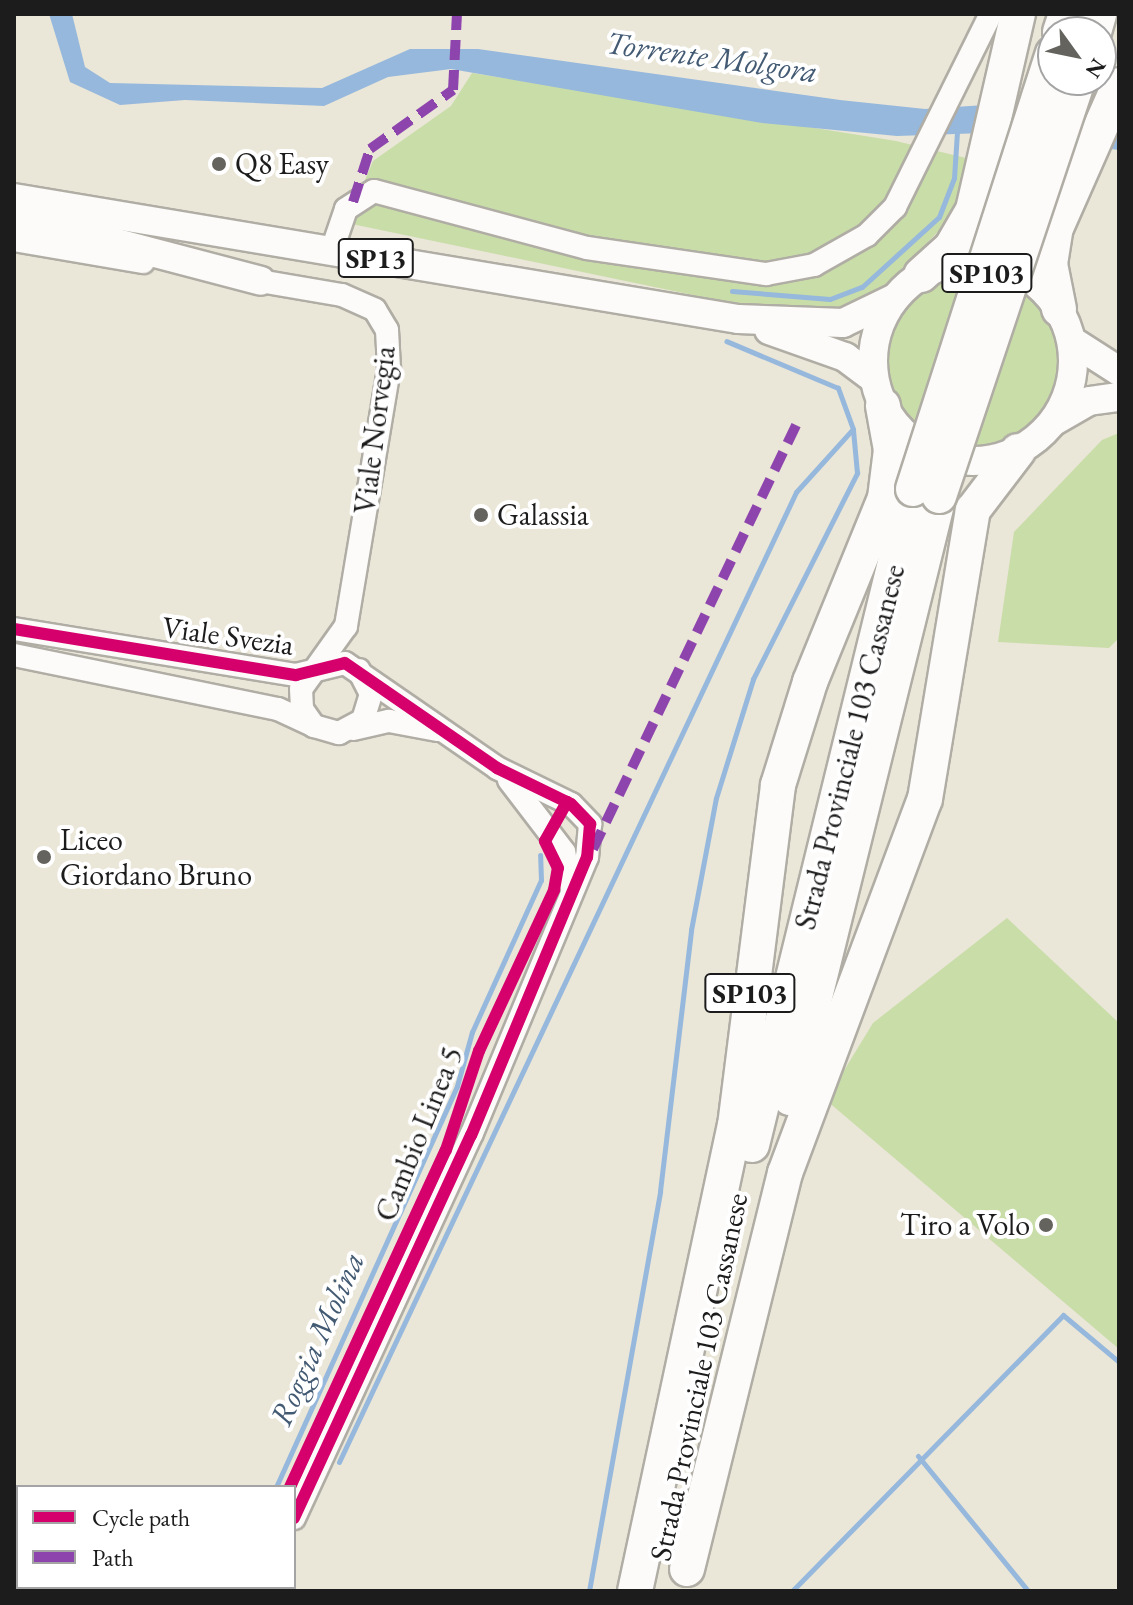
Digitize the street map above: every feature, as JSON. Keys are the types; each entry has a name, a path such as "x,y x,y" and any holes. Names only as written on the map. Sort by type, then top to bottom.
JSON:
{"highway":[{"name":"SP103","path":"921,275 951,248 973,210 1018,14"},
{"name":"SP103","path":"1059,309 1050,253 1084,162 1119,85"},
{"name":"Strada Provinciale 103 Cassanese","path":"652,1591 738,1202 926,492 1041,96"},
{"name":"Strada Provinciale 103 Cassanese","path":"684,1580 762,1211 926,492 1072,96"},
{"name":"SP103","path":"635,1591 733,1139 778,785 810,682 885,498 891,460 878,393"},
{"name":"SP103","path":"684,1580 785,1173 925,799 973,510 1018,451"}],"main road":[{"name":"SP13","path":"14,198 738,319 843,323 895,298 921,275 964,261 1008,267 1059,309 1072,341 1070,387 1054,421"},
{"path":"14,216 261,281"},
{"name":"SP13","path":"878,393 875,337 895,298"},
{"name":"SP13","path":"738,319 845,357 878,393 911,441 941,456 975,462 1018,451 1054,421 1089,401 1119,397"},
{"path":"1072,341 1119,371"}],"street":[{"path":"332,250 346,209 374,191 587,248 785,274 827,259 880,224 924,150 991,14"},
{"name":"Viale Norvegia","path":"14,240 261,281 368,306 385,322 391,346 346,626 314,669"},
{"name":"Viale Svezia","path":"14,629 261,671 314,669 332,662 356,668 497,768 571,804 590,824 592,841 571,894"},
{"name":"Viale Svezia","path":"14,655 278,709 318,729 349,730 397,721 449,734"},
{"path":"349,730 371,702 356,668"},
{"name":"Viale Svezia","path":"314,669 300,702 318,729"},
{"name":"Viale Svezia","path":"497,768 567,856 571,894"},
{"path":"296,1514 449,1186 571,894"}],"green space":[{"path":"472,73 896,141 974,160 956,213 882,290 849,309 760,309 347,223 373,161 451,106"},
{"path":"973,269 1007,276 1036,296 1056,325 1063,359 1056,393 1036,422 1007,442 973,449 939,442 910,422 890,393 883,359 890,325 910,296 939,276"},
{"path":"1119,433 1119,638 1109,648 998,642 1014,532 1102,440"},
{"name":"Tiro a Volo","path":"1007,918 1119,1023 1119,1349 826,1100 873,1023"}],"water":[{"name":"Torrente Molgora","path":"49,14 72,14 85,67 110,83 322,88 410,49 478,49 840,100 925,109 985,105 1119,127 1119,150 984,133 897,136 762,123 451,69 388,77 324,106 185,100 120,105 70,82"}],"waterway":[{"path":"732,291 830,299 862,287 939,217 954,178 957,131"},
{"path":"339,1462 796,492 853,429 838,388 726,341"},
{"path":"589,1591 660,1191 691,930 716,798 753,679 857,473 853,430"},
{"name":"Roggia Molina","path":"277,1485 457,1086 472,1032 541,880 540,855"},
{"path":"792,1591 1063,1315 1119,1362"},
{"path":"918,1456 1028,1591"}],"marked path":[{"path":"353,202 370,149 453,90 457,14"},
{"path":"593,849 800,416"}],"cycle path":[{"path":"14,629 296,675 345,663 497,768 571,804 590,824 587,857 471,1135 296,1514"},
{"name":"Cambio Linea 5","path":"291,1485 446,1150 479,1051 554,890 558,868 545,841 567,802"}],"place":[{"name":"Q8 Easy","path":"219,164"},
{"name":"Galassia","path":"481,515"},
{"name":"Liceo Giordano Bruno","path":"44,857"},
{"name":"Tiro a Volo","path":"1046,1225"}]}
